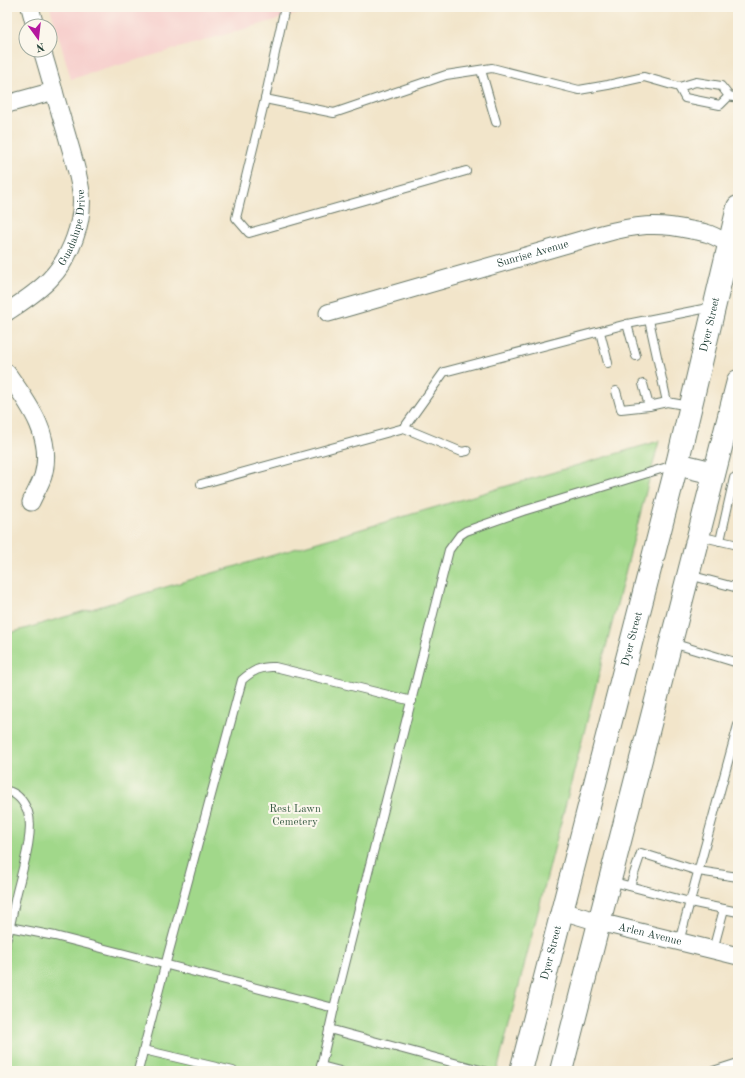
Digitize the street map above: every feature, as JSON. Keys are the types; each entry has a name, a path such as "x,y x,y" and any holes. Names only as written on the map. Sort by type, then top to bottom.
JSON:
{"main road":[{"name":"Dyer Street","path":"521,1071 677,464 713,307 733,245 738,206"},
{"path":"561,1071 698,536 727,476 727,436 738,381"},
{"path":"677,464 727,476"}],"street":[{"path":"30,7 33,18"},
{"name":"Guadalupe Drive","path":"7,312 34,293 60,267 71,248 79,226 81,213 81,192 74,162 44,58"},
{"path":"7,104 54,91"},
{"name":"Sunrise Avenue","path":"328,313 602,234 636,226 658,225 680,227 710,234 733,245"},
{"path":"7,373 30,407 40,426 45,447 46,462 42,478 31,502"},
{"name":"Arlen Avenue","path":"562,911 599,922 738,956"}],"lane":[{"path":"285,7 265,100 236,218 249,233 466,171"},
{"path":"265,100 334,113 446,75 492,68 579,90 644,77 679,87 696,82 721,86 730,96 738,98"},
{"path":"481,70 496,122"},
{"path":"679,87 685,98 720,105 730,96"},
{"path":"404,428 444,372 627,324 713,307"},
{"path":"649,320 667,402"},
{"path":"627,324 636,356"},
{"path":"600,332 608,363"},
{"path":"643,384 649,406"},
{"path":"616,391 618,410 667,402 690,406"},
{"path":"201,484 404,428 462,452 467,450"},
{"path":"340,1071 321,1068 334,1008 449,550 460,535 466,531 523,510 677,464"},
{"path":"720,541 727,476"},
{"path":"698,536 738,545"},
{"path":"688,574 738,588"},
{"path":"670,643 738,663"},
{"path":"138,1071 242,680 259,668 274,667 412,701"},
{"path":"679,942 738,725"},
{"path":"7,791 13,792 22,802 28,812 29,825 28,843 7,938"},
{"path":"630,886 641,853 698,871 738,877"},
{"path":"609,881 690,902 738,912"},
{"path":"713,950 724,909"},
{"path":"9,927 55,936 165,966 334,1008"},
{"path":"330,1029 484,1071"},
{"path":"144,1050 233,1071"},
{"path":"713,1071 738,1063"}],"shaded area":[{"path":"50,7 321,7 71,79 58,34 58,18 53,18"}],"green space":[{"name":"Rest Lawn Cemetery","path":"659,441 497,1071 7,1071 7,634"}]}
